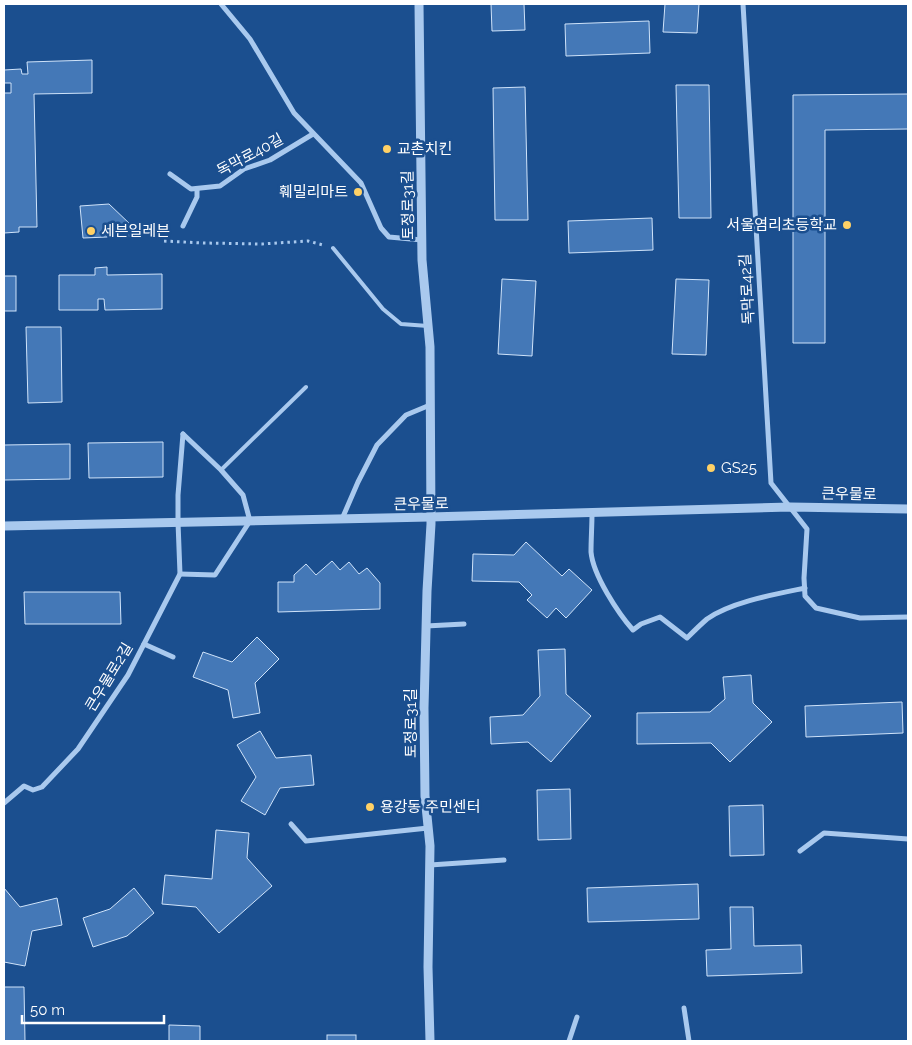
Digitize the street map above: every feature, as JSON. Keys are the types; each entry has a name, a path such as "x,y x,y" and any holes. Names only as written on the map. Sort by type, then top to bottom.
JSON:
{"street":[{"path":"221,4 250,39 294,113 361,183 380,228 389,237 422,240"},
{"name":"토정로31길","path":"419,4 422,240 430,347 430,517 424,708 425,796 430,865 428,967 430,1041"},
{"name":"독막로42길","path":"743,4 771,483 790,507"},
{"name":"독막로40길","path":"197,189 220,186 244,169 270,160 314,134"},
{"path":"170,174 191,189 197,189 197,197 183,226"},
{"path":"342,519 377,445 406,414 430,405"},
{"name":"큰우물로2길","path":"4,803 24,786 32,790 42,787 78,749 128,675 180,574 178,522 183,434 221,470"},
{"path":"180,574 215,575 250,521 243,495 221,470"},
{"path":"790,507 807,529 805,596 816,608 860,618 908,617"},
{"name":"큰우물로","path":"4,526 790,507 908,509"},
{"path":"592,513 591,552 595,567 619,614 633,630 641,624 660,617 687,638 708,619 722,611 766,596 805,588"},
{"path":"426,626 464,624"},
{"path":"144,644 173,657"},
{"path":"291,824 306,842 428,828"},
{"path":"800,851 824,833 908,839"},
{"path":"430,865 504,860"},
{"path":"684,1008 689,1041"},
{"path":"569,1041 577,1017"}],"lane":[{"path":"333,248 383,309 400,324 428,326"},
{"path":"221,470 306,387"}],"path":[{"path":"164,240 252,244 308,241 333,248"}],"building":[{"path":"491,4 524,4 525,30 492,31"},
{"path":"665,4 699,4 697,33 663,32"},
{"path":"649,21 650,53 566,56 565,24"},
{"path":"92,60 92,93 34,94 37,227 19,227 19,232 4,233 4,93 11,93 11,83 4,83 4,70 21,69 22,74 28,74 27,62"},
{"path":"676,85 709,85 711,218 679,218"},
{"path":"525,87 528,220 495,220 493,88"},
{"path":"908,94 908,129 825,130 825,343 793,343 793,95"},
{"path":"109,204 131,225 131,236 83,238 80,206"},
{"path":"652,218 653,250 569,253 568,221"},
{"path":"107,267 107,275 162,274 162,309 105,310 104,299 98,299 98,310 59,310 59,275 95,275 95,268"},
{"path":"4,276 16,276 16,311 4,311"},
{"path":"502,279 536,281 532,356 498,354"},
{"path":"676,279 709,280 706,355 672,354"},
{"path":"26,327 61,327 62,402 28,403"},
{"path":"163,442 163,477 89,478 88,443"},
{"path":"70,444 70,479 4,480 4,445"},
{"path":"526,542 562,576 569,569 592,590 566,618 556,608 547,618 527,600 532,595 519,582 472,581 473,554 514,555"},
{"path":"332,561 340,570 349,562 359,574 367,568 380,583 380,609 278,612 278,582 294,582 294,575 306,564 316,575"},
{"path":"24,592 120,592 121,624 25,624"},
{"path":"257,637 279,659 255,683 260,713 233,718 228,690 193,677 203,652 232,662"},
{"path":"565,649 566,694 591,716 551,762 528,742 491,744 490,717 523,715 540,696 538,650"},
{"path":"751,675 753,703 772,722 730,762 711,743 637,744 637,713 710,712 725,699 723,677"},
{"path":"902,702 903,733 806,737 805,706"},
{"path":"260,731 276,758 311,755 314,785 280,788 265,815 241,801 256,777 237,745"},
{"path":"570,789 571,839 538,840 537,790"},
{"path":"763,805 764,855 730,856 729,806"},
{"path":"216,830 249,833 247,858 272,886 219,933 196,907 162,904 165,875 212,879"},
{"path":"698,884 699,919 588,922 587,888"},
{"path":"4,888 20,907 57,898 62,925 32,931 25,966 4,962"},
{"path":"134,888 154,913 127,936 93,947 83,918 110,909"},
{"path":"730,907 753,907 754,946 801,945 802,973 707,976 706,950 731,949"},
{"path":"4,987 24,987 25,1041 4,1041"},
{"path":"169,1025 200,1026 200,1041 169,1041"},
{"path":"327,1035 356,1035 356,1041 327,1041"}],"place":[{"name":"교촌치킨","path":"387,149"},
{"name":"훼밀리마트","path":"358,192"},
{"name":"서울염리초등학교","path":"847,225"},
{"name":"세븐일레븐","path":"91,231"},
{"name":"GS25","path":"711,468"},
{"name":"용강동 주민센터","path":"370,807"}]}
